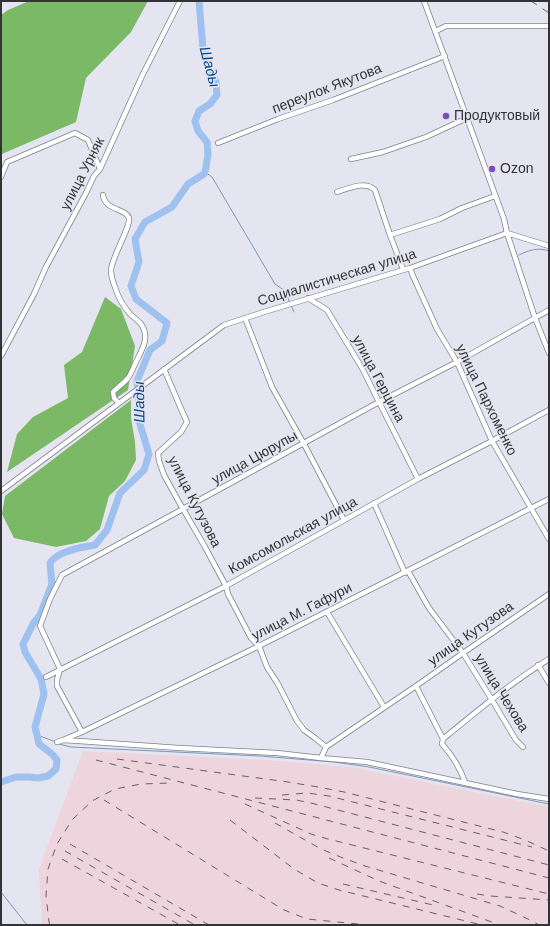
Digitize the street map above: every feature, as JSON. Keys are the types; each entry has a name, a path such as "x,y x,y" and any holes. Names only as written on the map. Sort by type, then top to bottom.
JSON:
{"street":[{"name":"улица Урняк","path":"1,356 94,176 100,169 142,76 180,1"},
{"path":"424,1 504,219 507,233 549,353"},
{"path":"436,31 446,26 549,26"},
{"name":"переулок Якутова","path":"218,143 445,56"},
{"path":"352,159 383,152 426,137 467,118"},
{"path":"1,177 7,162 75,133 88,140 100,169"},
{"path":"337,192 361,185 372,187 375,190 403,269"},
{"path":"103,195 107,204 129,217 126,230 111,269 112,277 121,302 140,324 144,331 145,338 143,348 128,378 113,392 114,398 119,403"},
{"path":"390,235 440,219 462,208 495,196"},
{"path":"507,233 549,246"},
{"name":"Социалистическая улица","path":"1,491 224,325 308,298 410,268 507,233"},
{"name":"улица Пархоменко","path":"410,268 437,328 457,362 492,441 549,539"},
{"name":"улица Герцина","path":"308,298 327,310 362,368 418,479"},
{"name":"улица Цюрупы","path":"60,669 40,626 50,599 62,576 378,402 457,362 549,310"},
{"path":"245,318 272,387 344,520"},
{"name":"улица Кутузова","path":"164,370 188,422 181,432 158,453 164,475 226,586 228,594 251,638 259,646 267,667 298,721 304,730 326,747 549,594"},
{"name":"Комсомольская улица","path":"46,677 226,586 418,479 549,410"},
{"name":"улица М. Гафури","path":"57,742 82,732 259,646 549,499"},
{"name":"улица Чехова","path":"374,503 407,572 429,608 463,653 516,740 524,747"},
{"path":"327,612 384,707"},
{"path":"443,739 492,700 549,658"},
{"path":"538,665 549,683"},
{"path":"60,669 57,686 82,732"},
{"path":"416,686 443,739 442,744 449,752 465,782"},
{"path":"63,740 277,753 367,762 517,794 549,799"},
{"path":"321,758 326,747"}],"shaded area":[{"path":"83,751 266,760 351,767 549,807 549,925 42,925 39,869"}],"green space":[{"path":"29,1 148,1 131,32 86,78 76,122 1,154 1,15 8,10"},
{"path":"105,297 121,309 135,346 128,390 7,472 17,434 33,417 68,398 64,365 82,352"},
{"path":"131,400 131,418 136,460 125,481 109,496 100,529 86,541 56,547 14,538 2,514 5,496"}],"waterway":[{"name":"Шады","path":"1,782 16,777 38,778 48,776 56,769 57,760 39,744 35,727 44,694 41,679 25,652 23,644 33,624 40,615 52,584 50,563 58,555 77,548 95,545 107,530 120,493 144,470 149,454 139,421 137,381 150,350 162,341 167,323 136,299 131,286 139,262 135,239 145,222 172,207 188,184 205,172 208,155 207,142 198,131 195,121 199,111 210,104 217,95 216,82 207,65 203,49 199,1"},
{"path":"205,172 212,177 275,284 285,291 290,303"},
{"path":"519,255 541,249 549,251"},
{"path":"291,305 294,312"},
{"path":"37,735 56,742"},
{"path":"59,744 71,747 260,756 334,762 369,767 549,804"},
{"path":"1,892 27,925"}],"railway":[{"path":"531,1 549,13"},
{"path":"117,759 288,782 344,792 503,832 549,851"},
{"path":"96,760 549,878"},
{"path":"50,925 46,896 48,869 57,844 72,820 92,801 115,789 141,784 170,783"},
{"path":"282,795 307,793 329,796 532,847"},
{"path":"255,798 296,800 311,803 549,865"},
{"path":"104,800 284,910 307,919 368,925"},
{"path":"245,804 311,834 549,894"},
{"path":"230,820 294,869 318,883 339,890 482,925"},
{"path":"275,823 321,849 343,858 365,866 500,906 539,925"},
{"path":"70,844 209,925"},
{"path":"65,851 195,925"},
{"path":"329,858 379,881 500,925"},
{"path":"62,859 180,925"},
{"path":"343,884 433,905"},
{"path":"477,894 549,900"}],"place":[{"name":"Продуктовый","path":"446,116"},
{"name":"Ozon","path":"492,169"}]}
